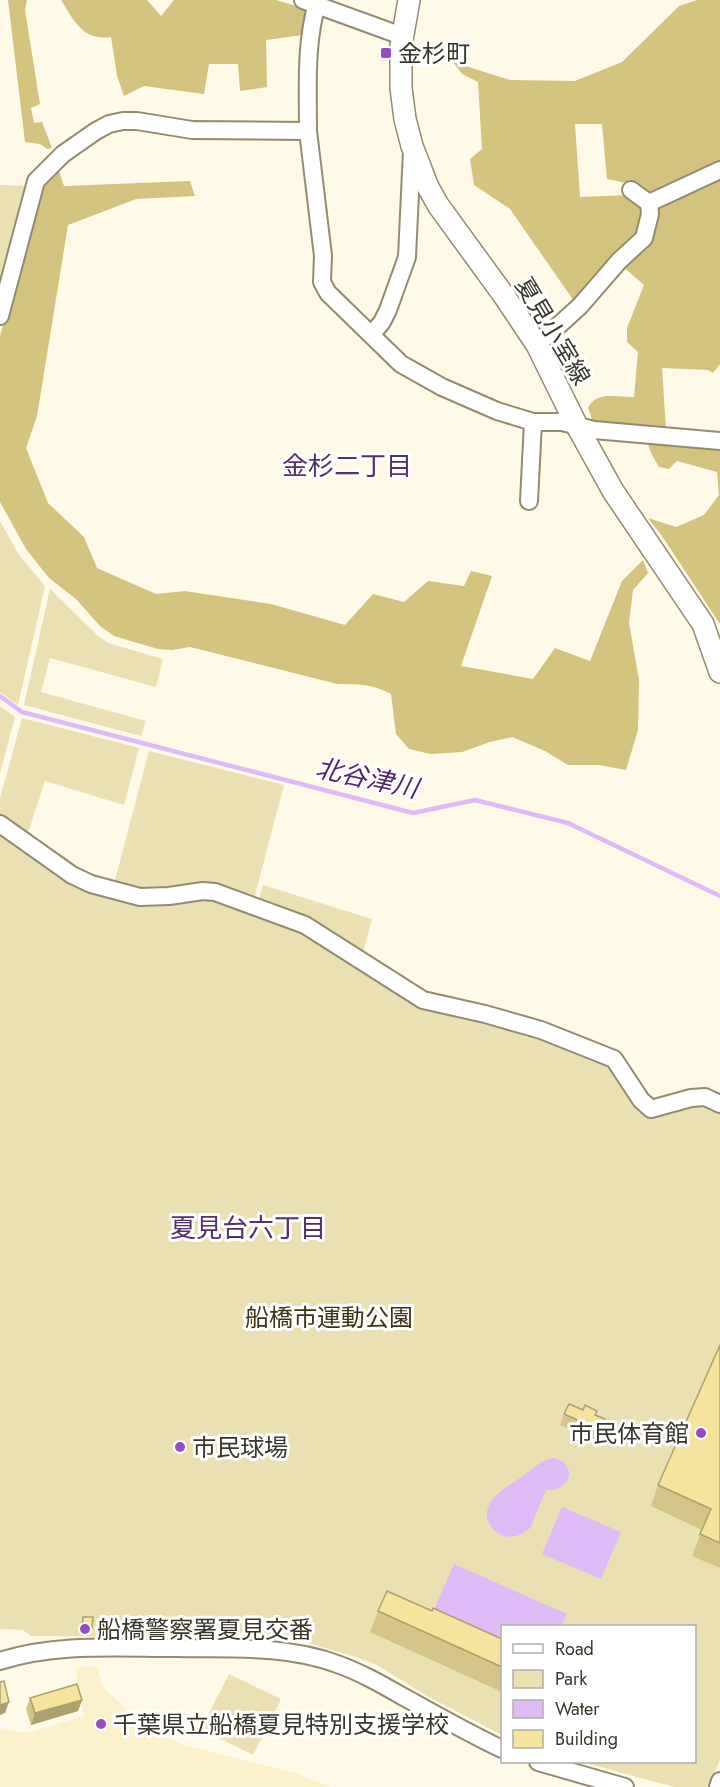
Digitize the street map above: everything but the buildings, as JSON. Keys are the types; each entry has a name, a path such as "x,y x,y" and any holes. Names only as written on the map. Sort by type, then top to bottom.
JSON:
{"main road":[{"name":"夏見小室線","path":"409,0 402,36 401,88 405,119 419,168 438,205 537,345 577,426 613,491 703,624 720,672"}],"street":[{"path":"402,36 312,1 308,47 308,130 323,256 322,282 328,293 401,364 420,376 497,411 533,422 561,422 594,430 720,441"},
{"path":"0,315 36,181 63,154 96,131 109,124 123,121 137,121 192,130 308,130"},
{"path":"372,334 388,310 407,257 412,146"},
{"path":"649,203 720,170"},
{"path":"537,345 580,306 619,261 644,238 650,214 649,203 632,190"},
{"path":"530,501 533,422"},
{"path":"0,824 72,875 91,884 140,897 215,892 306,925 423,1000 541,1030 614,1059 641,1100 651,1109 691,1098 705,1097 720,1104"},
{"path":"0,1661 18,1655 55,1649 279,1650 311,1655 370,1678 501,1748"},
{"path":"545,1763 625,1787"},
{"path":"717,1787 720,1781"}],"shaded area":[{"path":"8,0 27,0 25,10 40,104 31,108 34,123 42,122 52,148 47,149 40,144 25,142"},
{"path":"61,0 147,0 161,16 174,0 276,0 310,10 303,35 266,40 267,87 240,91 238,64 209,64 204,94 144,86 124,96 117,76 111,37 93,36 86,33 75,22"},
{"path":"697,0 720,0 720,166 654,196 630,184 607,179 602,124 575,124 580,197 629,195 640,203 644,211 639,234 576,304 510,209 474,185 470,159 482,149 478,82 462,74 453,62 510,80 575,81 622,62 679,6"},
{"path":"58,168 64,186 190,181 195,196 136,199 68,225 37,416 26,448 48,503 84,537 97,568 156,594 185,591 271,604 345,625 373,594 404,602 428,581 464,586 471,571 492,576 461,666 533,679 555,648 590,661 622,581 643,560 648,573 633,590 629,623 639,680 638,730 626,770 599,765 568,765 545,751 512,737 462,752 430,754 409,749 396,734 391,694 378,688 337,684 190,647 172,650 158,649 114,636 100,626 76,599 49,578 26,549 0,502 0,336 42,189"},
{"path":"720,174 720,364 713,373 708,370 662,368 666,430 593,422 588,408 592,402 608,396 634,397 638,352 627,342 627,328 644,285 621,265 654,206"},
{"path":"646,439 720,446 720,624 648,518 676,527 704,515 719,495 717,472 677,461 669,469 659,467"},
{"name":"千葉県立船橋夏見特別支援学校","path":"97,1666 103,1687 138,1720 157,1732 184,1745 295,1773 331,1787 0,1787 0,1728 27,1733 84,1716 75,1668"}],"green space":[{"path":"0,185 29,186 0,295"},
{"path":"0,521 19,555 45,586 18,705 0,692"},
{"path":"50,589 108,643 163,659 156,687 50,658 41,692 146,721 141,736 24,705"},
{"path":"0,706 15,717 0,773"},
{"path":"22,718 139,748 124,805 45,781 27,836 0,817 0,798"},
{"path":"149,751 284,785 254,899 138,892 117,886 115,880"},
{"name":"船橋市運動公園","path":"0,830 54,868 66,882 133,904 208,896 308,934 402,993 559,1042 584,1056 608,1065 634,1100 696,1101 720,1111 720,1760 708,1787 674,1787 586,1763 696,1763 696,1625 501,1625 501,1734 425,1695 377,1665 304,1642 196,1626 127,1637 31,1636 23,1630 0,1629"},
{"path":"263,885 372,919 364,949 360,952 259,900"},
{"path":"229,1674 281,1699 253,1755 201,1729"}],"water":[{"path":"555,1458 567,1466 569,1472 566,1483 561,1487 546,1490 530,1528 520,1535 511,1537 495,1531 487,1516 493,1499 538,1465"},
{"path":"562,1507 621,1532 601,1579 542,1554"},
{"path":"454,1564 567,1614 562,1625 501,1625 501,1645 432,1614"}],"waterway":[{"name":"北谷津川","path":"0,696 22,712 413,813 475,800 568,823 720,896"}],"place":[{"name":"金杉町","path":"386,53"},
{"name":"市民体育館","path":"701,1433"},
{"name":"市民球場","path":"180,1447"},
{"name":"船橋警察署夏見交番","path":"85,1629"},
{"name":"千葉県立船橋夏見特別支援学校","path":"101,1724"}],"district":[{"name":"金杉二丁目","path":"347,466"},
{"name":"夏見台六丁目","path":"248,1228"}]}
